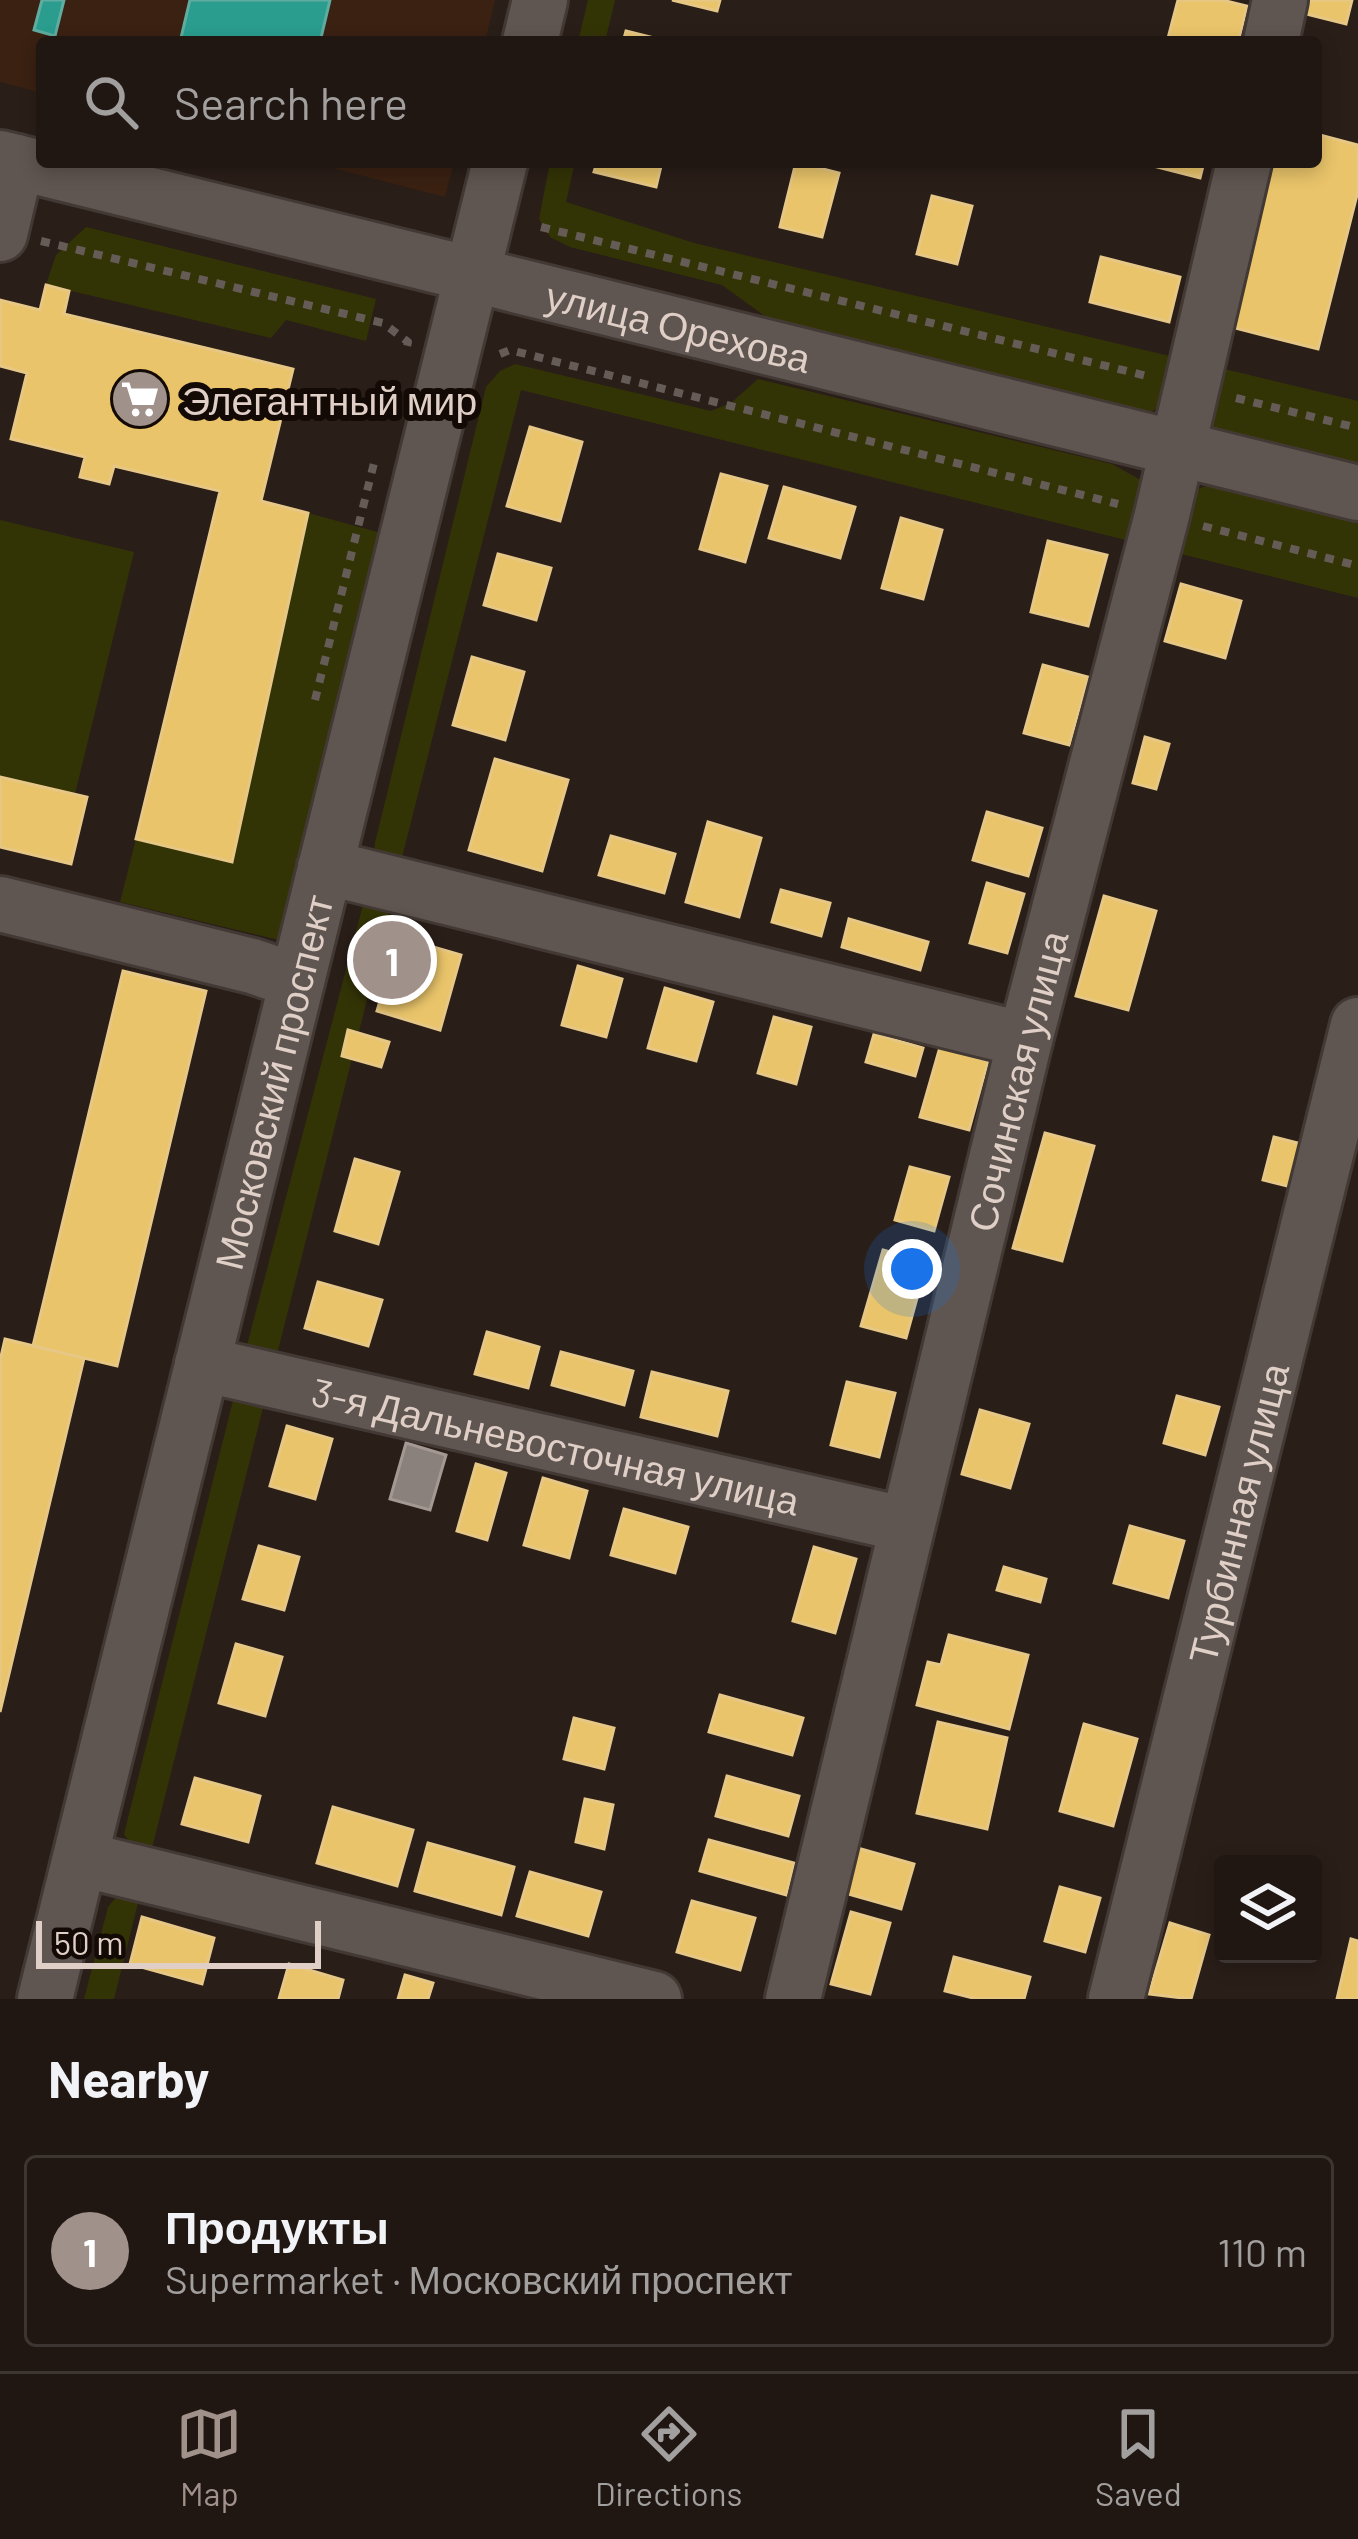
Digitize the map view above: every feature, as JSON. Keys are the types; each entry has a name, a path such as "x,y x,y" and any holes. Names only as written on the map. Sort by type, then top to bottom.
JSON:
{"street":[{"path":"531,36 540,0"},
{"path":"1272,36 1280,0"},
{"path":"0,234 8,160"},
{"name":"улица Орехова","path":"41,168 1358,493"},
{"name":"Московский проспект","path":"45,1999 498,168"},
{"name":"Сочинская улица","path":"793,1999 1025,1040 1162,515 1243,168"},
{"path":"325,867 1025,1040"},
{"path":"0,904 252,966 297,982"},
{"name":"Турбинная улица","path":"1116,1999 1358,1025"},
{"name":"3-я Дальневосточная улица","path":"202,1364 907,1525"},
{"path":"80,1859 654,1999"}],"path":[{"path":"541,227 1358,428"},
{"path":"510,350 1358,566"}],"shaded area":[{"path":"0,0 495,0 486,36 36,36 36,91 0,82"},
{"path":"588,0 615,0 606,36 579,36"},
{"path":"332,168 452,168 445,197"},
{"path":"549,168 574,168 566,202 694,243 1178,358 1163,402 1153,411 1141,411 769,319 722,285 570,247 550,237 539,219"},
{"path":"86,227 376,299 366,341 286,320 271,338 46,285 56,255"},
{"path":"515,364 711,411 731,403 758,379 1112,464 1148,484 1142,544 521,390 399,869 374,856 375,843 486,387 500,371"},
{"path":"1212,366 1358,401 1358,466 1212,431 1203,420"},
{"path":"1207,486 1358,523 1358,598 1165,550 1194,490"},
{"path":"308,513 392,536 292,943 120,902 136,839 232,862"},
{"path":"0,520 134,552 75,794 0,777"},
{"path":"393,897 274,1366 246,1349 363,905 369,898"},
{"path":"238,1394 266,1396 150,1856 134,1849 124,1834"},
{"path":"142,1887 114,1999 84,1999 108,1907 118,1895"}],"building: Homes":[{"path":"672,0 720,0 717,11"},
{"path":"1178,0 1222,0 1247,6 1240,36 1169,36"},
{"path":"1310,0 1352,0 1346,24 1306,14"},
{"path":"1322,136 1358,145 1358,191 1318,349 1231,327 1271,168 1322,168"},
{"path":"595,168 661,168 656,187 594,172"},
{"path":"795,168 839,173 822,237 780,227"},
{"path":"1161,168 1202,168 1200,178"},
{"path":"932,196 972,206 957,264 917,254"},
{"path":"1101,257 1180,277 1169,322 1090,302"},
{"path":"46,285 69,291 64,314 293,369 261,501 308,513 232,862 136,839 220,491 114,466 109,484 80,477 85,457 11,439 27,373 0,366 0,300 40,310"},
{"path":"530,427 582,442 560,521 507,506"},
{"path":"721,474 767,486 745,562 700,549"},
{"path":"784,487 855,507 840,558 769,538"},
{"path":"901,518 942,530 923,599 882,588"},
{"path":"1048,541 1107,555 1088,626 1031,612"},
{"path":"498,554 551,568 536,620 484,605"},
{"path":"1181,584 1241,601 1225,658 1165,641"},
{"path":"472,657 524,672 505,740 453,725"},
{"path":"1043,665 1088,677 1069,745 1024,733"},
{"path":"1145,737 1169,744 1156,789 1133,783"},
{"path":"495,759 568,780 542,871 469,850"},
{"path":"0,777 87,797 71,864 0,847"},
{"path":"987,812 1042,828 1028,876 973,860"},
{"path":"708,822 761,838 739,917 686,902"},
{"path":"611,836 675,854 664,893 599,875"},
{"path":"987,883 1024,894 1007,953 970,943"},
{"path":"781,890 830,903 821,936 772,922"},
{"path":"1104,896 1156,911 1128,1010 1076,996"},
{"path":"849,919 928,942 920,970 842,947"},
{"path":"399,937 461,955 440,1030 377,1011"},
{"path":"578,966 622,979 606,1037 562,1025"},
{"path":"123,971 206,991 117,1366 33,1346"},
{"path":"665,988 713,1002 696,1061 648,1048"},
{"path":"774,1017 811,1027 796,1084 758,1073"},
{"path":"348,1030 389,1042 381,1067 342,1056"},
{"path":"874,1034 923,1048 915,1076 866,1062"},
{"path":"940,1047 988,1061 969,1130 920,1117"},
{"path":"1045,1133 1094,1146 1062,1261 1013,1248"},
{"path":"1274,1137 1302,1144 1291,1187 1263,1180"},
{"path":"355,1159 399,1172 378,1244 335,1231"},
{"path":"910,1167 949,1177 934,1231 895,1220"},
{"path":"883,1250 927,1262 906,1338 861,1326"},
{"path":"318,1282 382,1300 368,1346 305,1328"},
{"path":"487,1332 539,1347 528,1388 475,1374"},
{"path":"5,1339 84,1358 0,1712 0,1361"},
{"path":"561,1352 633,1371 624,1405 552,1385"},
{"path":"652,1372 728,1391 717,1436 641,1417"},
{"path":"847,1382 895,1393 879,1457 831,1445"},
{"path":"1177,1396 1219,1407 1205,1455 1164,1443"},
{"path":"980,1410 1029,1424 1010,1488 962,1474"},
{"path":"287,1426 332,1439 315,1499 270,1486"},
{"path":"476,1464 506,1473 487,1540 457,1531"},
{"path":"543,1478 587,1491 569,1558 524,1545"},
{"path":"624,1509 688,1527 675,1573 611,1555"},
{"path":"1130,1526 1184,1541 1168,1598 1114,1583"},
{"path":"259,1546 299,1557 284,1610 243,1599"},
{"path":"814,1547 856,1559 835,1633 793,1621"},
{"path":"1004,1567 1046,1579 1040,1602 997,1590"},
{"path":"949,1635 1028,1655 1009,1729 917,1705 928,1662 941,1665"},
{"path":"236,1644 282,1657 265,1716 219,1703"},
{"path":"720,1695 803,1718 792,1755 709,1732"},
{"path":"574,1718 614,1728 604,1769 564,1759"},
{"path":"938,1722 1007,1738 987,1829 917,1813"},
{"path":"1084,1724 1137,1739 1113,1826 1060,1811"},
{"path":"727,1776 799,1796 788,1836 716,1816"},
{"path":"195,1778 260,1796 248,1842 182,1824"},
{"path":"585,1799 613,1805 604,1849 576,1842"},
{"path":"333,1807 413,1830 397,1886 317,1863"},
{"path":"709,1840 794,1863 786,1895 700,1871"},
{"path":"428,1843 514,1867 501,1915 415,1891"},
{"path":"840,1843 914,1864 901,1909 827,1888"},
{"path":"530,1872 601,1892 588,1936 517,1916"},
{"path":"1060,1887 1100,1898 1085,1952 1045,1941"},
{"path":"692,1901 755,1918 740,1970 677,1952"},
{"path":"851,1912 890,1923 870,1994 831,1984"},
{"path":"142,1917 214,1938 202,1984 130,1964"},
{"path":"1170,1923 1209,1935 1191,1999 1149,1994"},
{"path":"1351,1939 1358,1941 1358,1999 1337,1999"},
{"path":"954,1957 1030,1977 1024,1999 977,1999 945,1991"},
{"path":"289,1964 343,1980 338,1999 279,1999"},
{"path":"405,1975 433,1983 428,1999 398,1999"}],"building: Schools":[{"path":"42,0 64,0 55,36 34,30"},
{"path":"190,0 330,0 321,36 181,36"}],"building: Industry":[{"path":"406,1443 446,1455 430,1510 390,1499"}],"place":[{"name":"Элегантный мир","path":"140,399"},
{"name":"Продукты","path":"392,960"}]}
